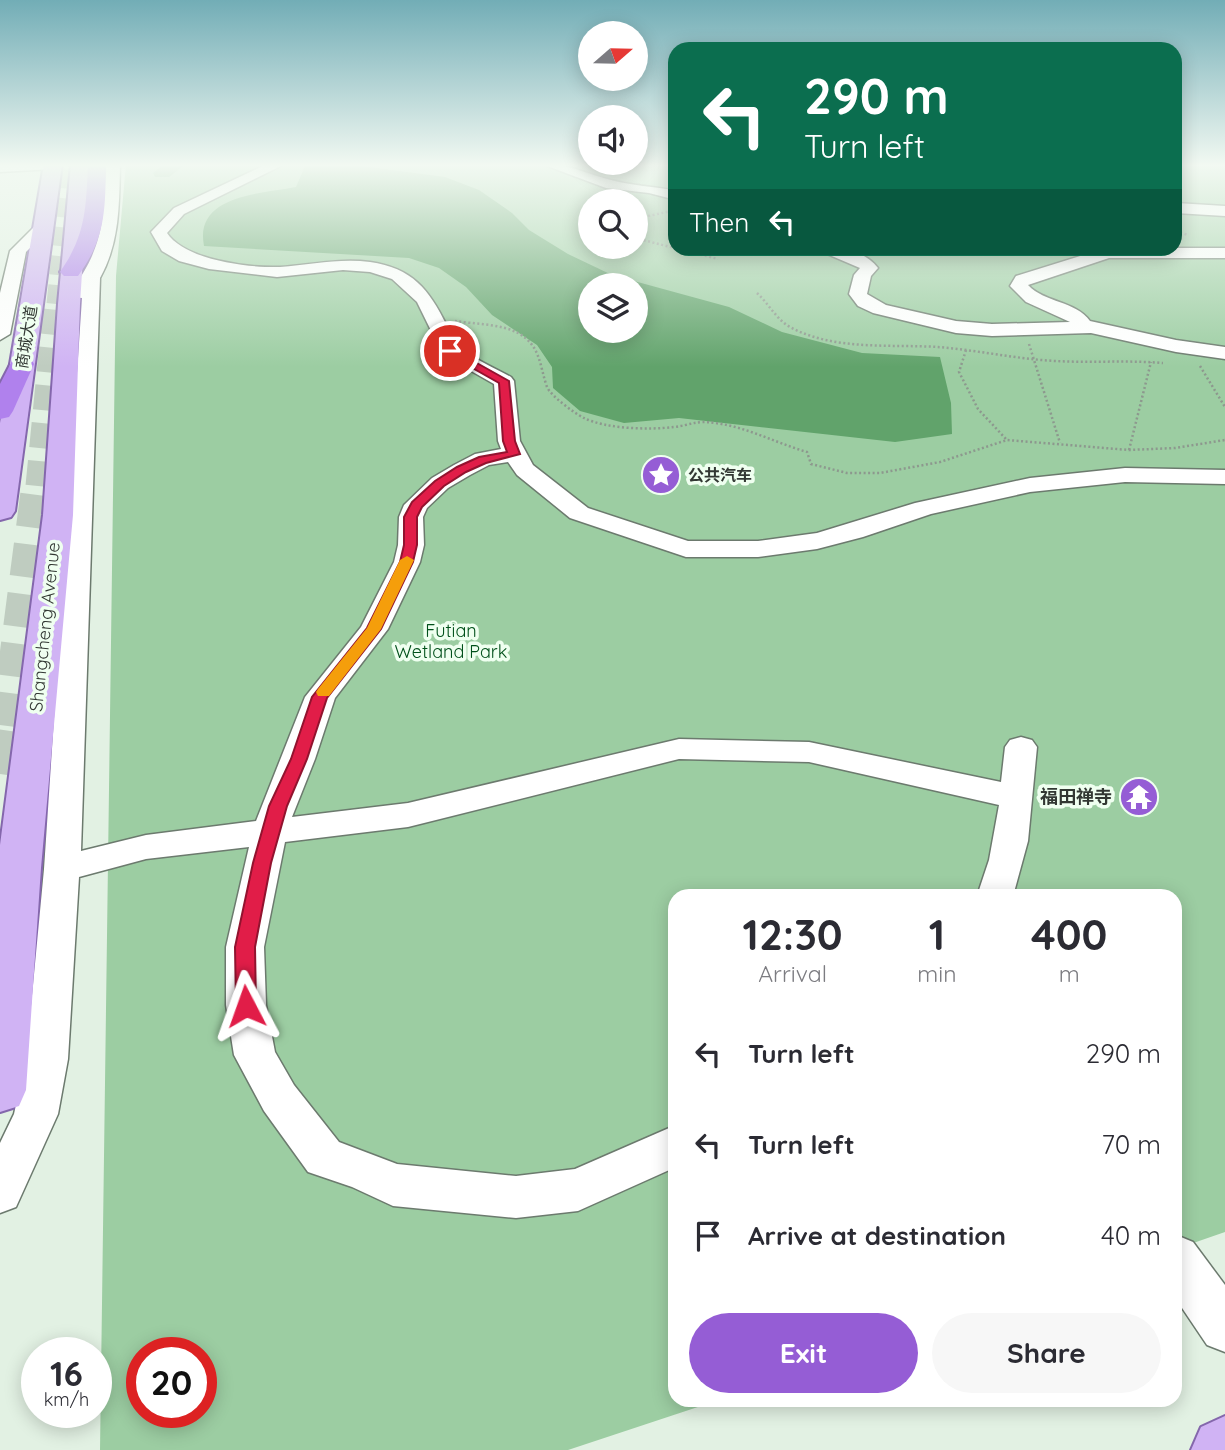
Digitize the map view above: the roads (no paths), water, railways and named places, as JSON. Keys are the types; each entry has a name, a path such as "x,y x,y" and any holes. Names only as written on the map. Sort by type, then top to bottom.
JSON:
{"highway":[{"path":"77,285 91,243 92,232"},
{"path":"0,411 22,364"}],"main road":[{"name":"商城大道","path":"0,511 43,232"},
{"name":"Shangcheng Avenue","path":"0,1090 19,868 58,515 77,285 78,232"}],"street":[{"path":"0,334 6,281 18,251 39,232"},
{"path":"0,1192 36,1114 47,1059 62,869 77,285 108,246 109,232"},
{"path":"159,232 165,245 196,261 277,272 343,265 371,267 405,279 425,300 450,351 504,381 509,441 514,454 530,475 579,513 687,549 758,549 817,541 854,532 924,508 1030,485 1125,475 1225,477"},
{"path":"1182,253 1225,253"},
{"path":"846,256 862,261 869,268 863,275 858,293 864,303 893,314 976,329 1082,327 1225,353"},
{"path":"1082,327 1081,321 1073,314 1025,295 1019,286 1022,280 1098,256"},
{"path":"514,454 483,460 461,470 433,489 416,505 411,517 411,545 407,562 374,629 320,697 270,833 245,947 246,1006 255,1055 279,1098 324,1158 363,1170 393,1185 516,1197 578,1190 668,1149"},
{"path":"998,889 1011,843 1021,747"},
{"path":"62,869 146,847 408,816 680,749 808,752 1016,797"},
{"path":"1182,1266 1225,1327"}],"tunnel":[{"path":"56,304 63,232"},
{"path":"38,486 56,302"},
{"path":"7,726 38,485"},
{"path":"0,774 7,724"}],"place":[{"name":"公共汽车","path":"661,475"},
{"name":"福田禅寺","path":"1139,797"}],"park label":[{"name":"Futian Wetland Park","path":"451,641"}]}
